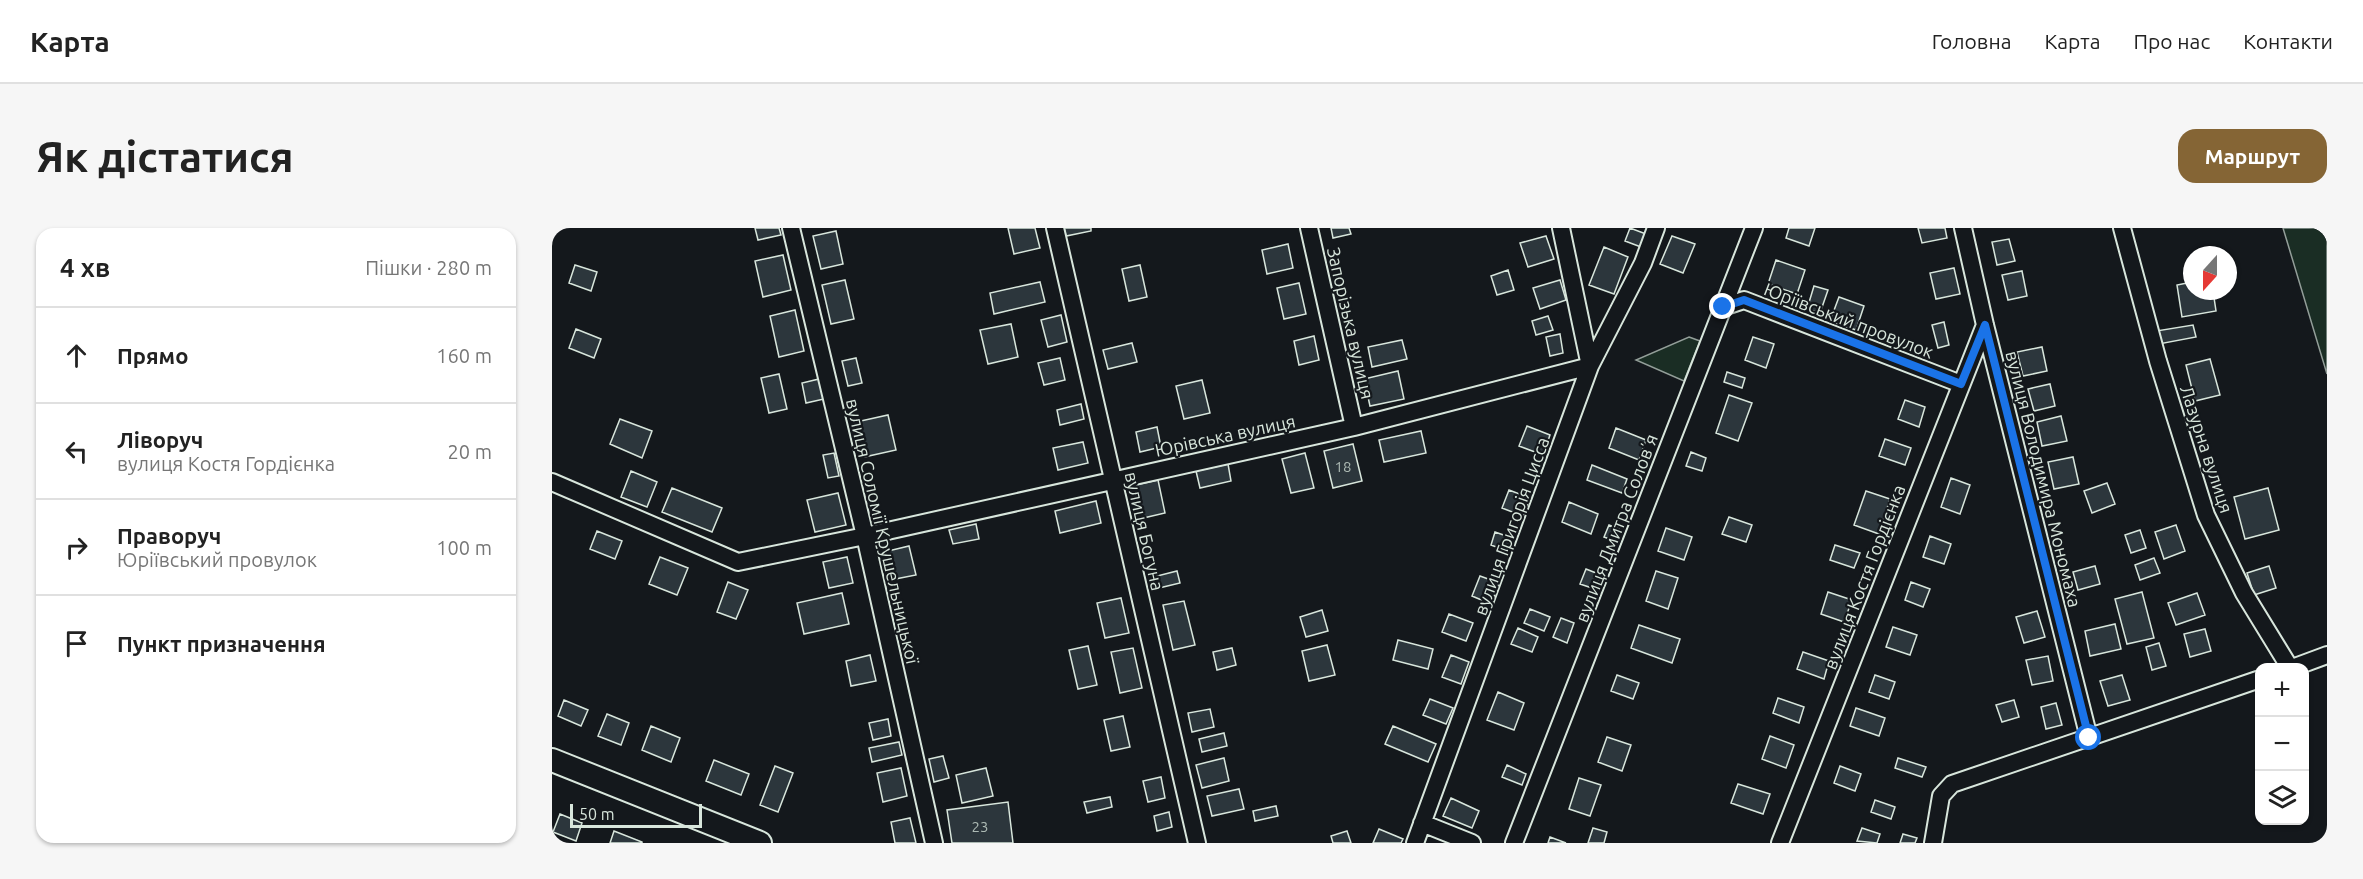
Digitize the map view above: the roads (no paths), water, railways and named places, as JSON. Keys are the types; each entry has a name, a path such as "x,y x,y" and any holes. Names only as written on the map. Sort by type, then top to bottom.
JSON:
{"main road":[{"path":"552,760 760,843"}],"street":[{"name":"вулиця Соломії Крушельницької","path":"791,228 865,536 934,843"},
{"name":"вулиця Богуна","path":"1055,228 1197,843"},
{"name":"Запорізька вулиця","path":"1309,228 1354,427"},
{"path":"1561,228 1590,366"},
{"name":"вулиця Григорія Цисса","path":"1415,843 1590,366 1643,262 1656,228"},
{"name":"вулиця Дмитра Соловʼя","path":"1514,843 1754,228"},
{"name":"вулиця Володимира Мономаха","path":"1963,228 1985,325 2089,738"},
{"name":"Лазурна вулиця","path":"2122,228 2158,361 2206,515 2244,593 2288,663"},
{"name":"Юріївський провулок","path":"1723,307 1744,300 1961,384"},
{"name":"вулиця Костя Гордієнка","path":"1780,843 1985,325"},
{"name":"Юрівська вулиця","path":"552,482 738,562 1354,427 1590,366"},
{"path":"2305,663 2327,655"},
{"path":"1933,843 1941,796 1952,784 2255,680"},
{"path":"1422,823 1473,843"}]}
